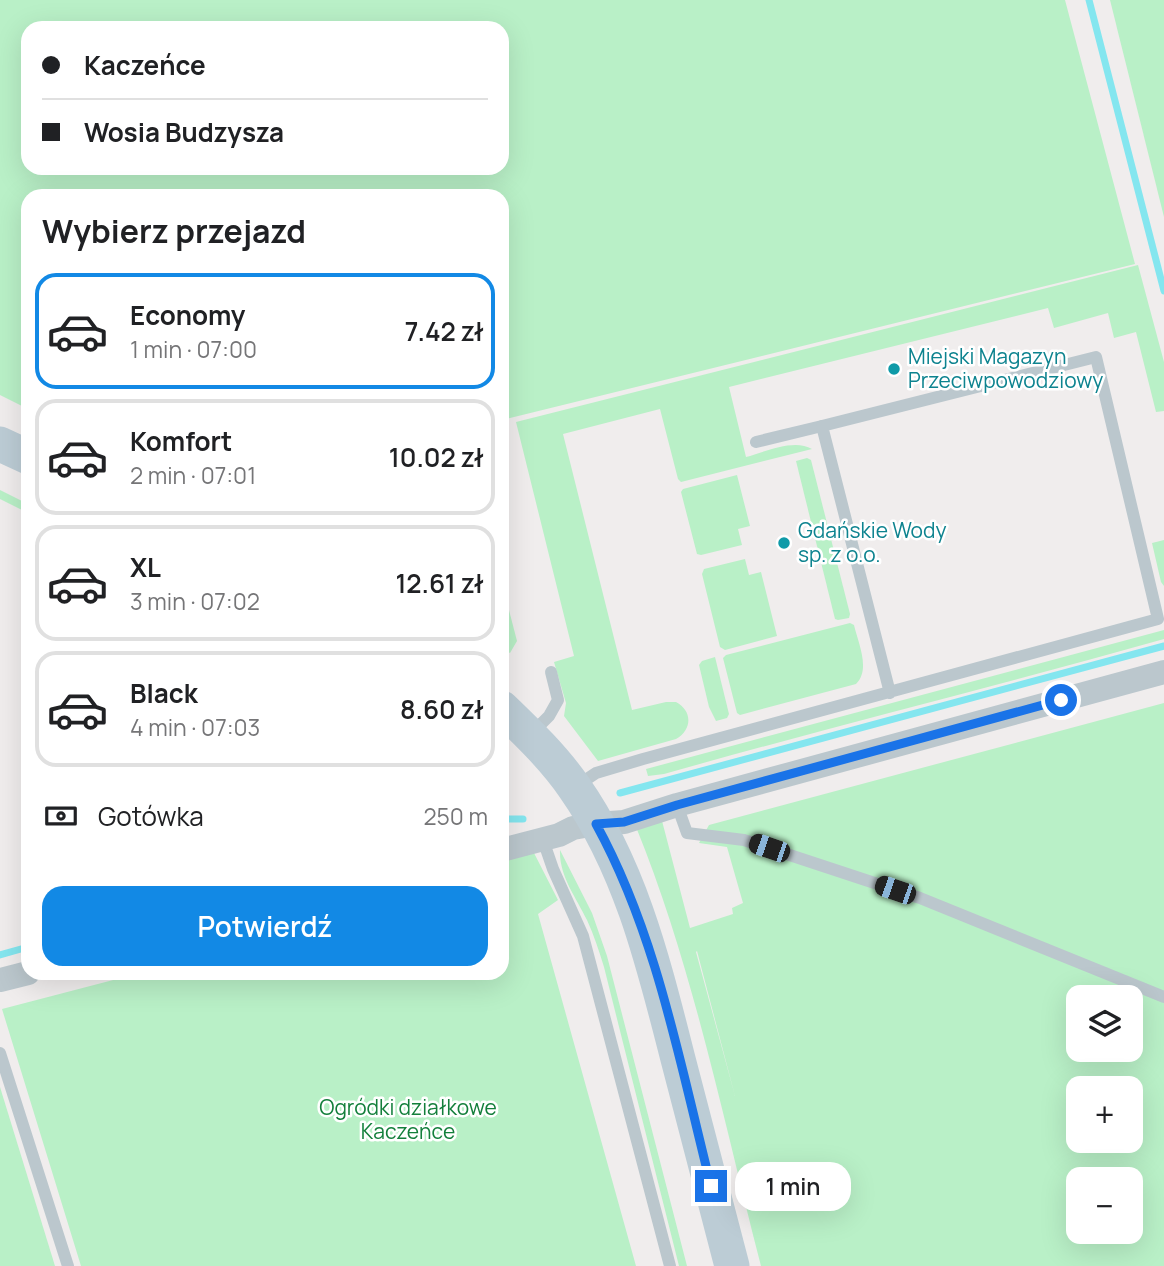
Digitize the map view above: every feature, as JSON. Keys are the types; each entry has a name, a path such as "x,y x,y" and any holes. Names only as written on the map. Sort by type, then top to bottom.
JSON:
{"street":[{"path":"0,444 21,454"},
{"path":"509,848 573,828 624,822 677,805 1164,672"},
{"path":"509,715 574,787 616,860 637,911 667,1014 732,1266"},
{"path":"0,980 21,975"}],"lane":[{"path":"574,787 596,773 619,766 1158,619 1159,602 1096,357 756,442"},
{"path":"822,426 890,692"},
{"path":"530,735 549,716 558,700 551,672"},
{"path":"677,805 687,832 744,840 920,898 1164,997"},
{"path":"542,840 583,936 670,1266"},
{"path":"0,1053 68,1266"}],"green space":[{"path":"0,0 1065,0 1135,264 509,418 509,189 21,189 21,406 0,395"},
{"path":"1110,0 1164,0 1164,217"},
{"path":"1138,265 1164,362 1164,411 1156,412 1136,332 1114,338 1108,313 1054,328 1048,308 729,387 746,457 788,445 812,449 681,482 660,409 563,434 632,710 676,702 688,715 688,726 676,739 598,761 564,716 566,703 554,662 574,656 516,422"},
{"path":"807,458 811,460 849,618 835,619 796,461"},
{"path":"737,475 750,526 738,529 742,545 697,554 681,492 683,489"},
{"path":"0,490 21,500 21,510 0,499"},
{"path":"1164,540 1164,586 1152,543"},
{"path":"745,559 749,575 761,572 777,636 725,650 720,647 702,574 704,569"},
{"path":"509,610 517,641 509,652"},
{"path":"850,623 854,625 863,663 863,671 856,684 740,715 737,713 723,658 726,655"},
{"path":"1164,630 1164,639 664,774 648,776 646,769"},
{"path":"715,657 729,714 727,718 716,721 709,707 699,665 702,661"},
{"path":"1164,703 1164,1266 761,1266 691,989 636,827 661,817 690,928 733,914 732,908 743,903 727,847 699,843 709,825","holes":["697,951 735,1096 696,952"]},
{"path":"560,850 592,913 607,956 687,1266 679,1266 604,967 590,926 565,878"},
{"name":"Ogródki działkowe Kaczeńce","path":"534,853 558,900 538,914 636,1266 81,1266 2,1009 113,980 509,980 509,858"},
{"path":"0,1087 55,1266 0,1266"}],"waterway":[{"path":"1089,0 1164,291"},
{"path":"620,793 1164,646"},
{"path":"509,819 523,819"},
{"path":"0,955 21,949"}],"place":[{"name":"Miejski Magazyn Przeciwpowodziowy","path":"894,369"},
{"name":"Gdańskie Wody sp. z o.o.","path":"784,543"}],"route":[{"path":"711,1186 637,911 616,860 596,824 624,822 677,805 1061,700"}]}
